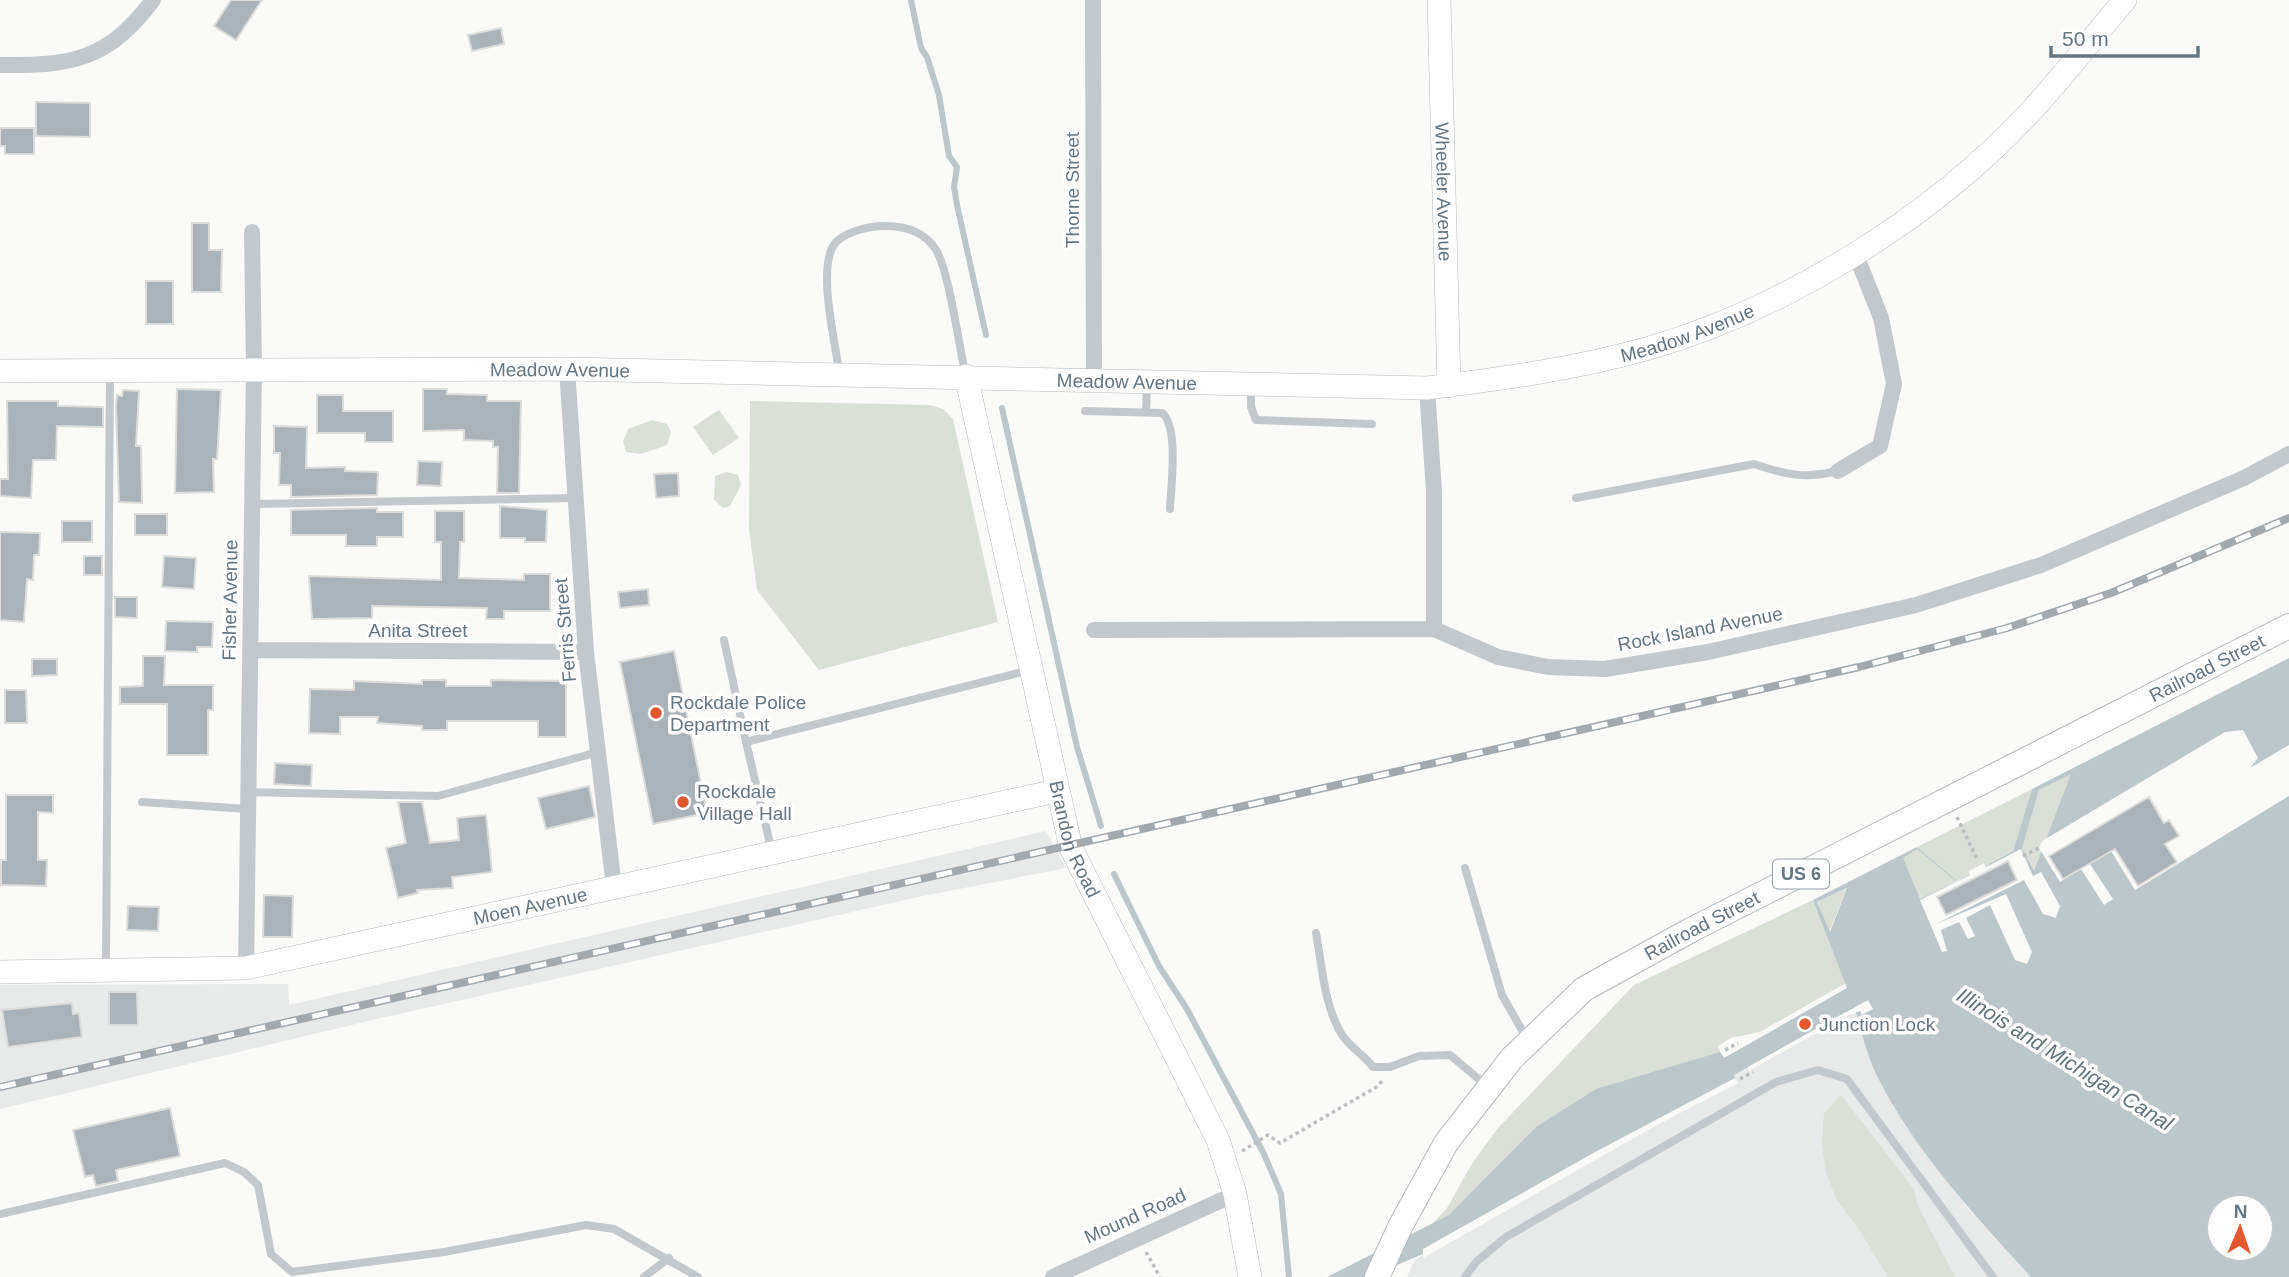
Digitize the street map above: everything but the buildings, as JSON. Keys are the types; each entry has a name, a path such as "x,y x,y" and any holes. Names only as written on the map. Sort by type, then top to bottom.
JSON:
{"main road":[{"name":"Railroad Street","path":"1377,1277 1401,1225 1446,1143 1528,1042 1584,989 1679,936 2289,626"}],"street":[{"path":"0,65 76,61 99,51 131,29 153,0"},
{"name":"Thorne Street","path":"1093,0 1094,379"},
{"name":"Wheeler Avenue","path":"1434,629 1439,0"},
{"name":"Meadow Avenue","path":"0,371 567,369 1438,387 1537,374 1647,348 1745,312 1856,255 1945,191 2031,110 2125,0"},
{"name":"Fisher Avenue","path":"246,968 254,369 252,232"},
{"path":"1838,471 1880,446 1895,384 1881,318 1856,255"},
{"name":"Ferris Street","path":"567,369 586,652 614,887"},
{"name":"Brandon Road","path":"966,376 1056,791 1076,859 1218,1140 1235,1194 1250,1277"},
{"name":"Rock Island Avenue","path":"1094,630 1434,629 1498,657 1548,667 1605,669 1708,652 1916,605 2041,565 2244,478 2289,454"},
{"name":"Anita Street","path":"250,650 586,652"},
{"name":"Moen Avenue","path":"0,972 246,968 1056,791"},
{"name":"Mound Road","path":"1053,1277 1235,1194"}],"lane":[{"path":"839,374 829,293 828,269 832,248 842,237 882,226 905,228 923,236 937,251 966,376"},
{"path":"106,970 110,371"},
{"path":"1146,412 1147,380"},
{"path":"1251,383 1251,407 1256,421 1372,424"},
{"path":"1085,411 1162,413 1168,417 1172,432 1170,509"},
{"path":"1576,498 1754,464 1780,473 1809,478 1838,471"},
{"path":"252,504 576,498"},
{"path":"724,640 772,853"},
{"path":"746,742 1030,670"},
{"path":"142,802 438,796 598,752"},
{"path":"1465,868 1502,995 1528,1042"},
{"path":"1316,933 1328,1000 1343,1036 1364,1054 1373,1067 1390,1067 1419,1056 1450,1055 1489,1087"},
{"path":"1465,1277 1476,1262 1506,1237 1776,1082 1818,1070 1847,1079 1993,1277"},
{"path":"0,1214 225,1163 244,1171 258,1185 271,1255 292,1272 444,1252 586,1225 614,1229 669,1258 698,1277"},
{"path":"644,1277 669,1258"}],"path":[{"path":"1960,825 1977,859"},
{"path":"2023,856 2039,848"},
{"path":"1725,1050 1738,1043"},
{"path":"1247,1148 1268,1135 1280,1143 1378,1086 1390,1067"},
{"path":"1740,1079 1753,1072"},
{"path":"1140,1237 1154,1272 1160,1277"}],"shaded area":[{"path":"750,401 930,405 943,409 953,419 998,622 819,670 757,590 749,530"},
{"path":"719,410 739,438 713,455 693,427"},
{"path":"652,420 667,424 671,432 667,445 641,454 626,452 623,441 628,429"},
{"path":"727,472 738,475 741,485 730,506 723,508 714,500 715,476"},
{"path":"2072,773 2034,872 2022,849 2039,790"},
{"path":"2032,789 2013,851 1920,900 1902,858 1917,849 1936,864 1917,847"},
{"path":"1046,831 1066,868 923,896 381,1018 0,1109 0,985 288,984 289,1005"},
{"path":"1847,887 1829,933 1817,902"},
{"path":"1813,900 1846,983 1760,1032 1731,1038 1718,1046 1723,1058 1706,1097 1433,1223 1447,1208 1473,1162 1498,1128 1634,985"},
{"path":"1854,1010 1864,1040 1941,1173 1970,1211 2031,1277 1407,1277 1415,1260 1426,1253 1733,1075"},
{"path":"1841,1095 1914,1189 1918,1206 1955,1277 1888,1277 1837,1200 1826,1173 1822,1144 1824,1113"}],"water":[{"name":"Illinois and Michigan Canal","path":"2289,658 2289,1277 2031,1277 1946,1181 1908,1129 1876,1074 1856,1013 1846,1012 1734,1075 1736,1080 1432,1250 1369,1277 1327,1277 1449,1215 1536,1127 1596,1089 1720,1052 1724,1058 1847,988 1813,900 1917,847 1957,881 2013,851 2032,789","holes":["2071,774 2034,871 2022,849 2039,790","1917,849 1957,881 1920,899 1903,858","1847,888 1830,932 1817,902"]}],"pier":[{"path":"2243,730 2258,758 2250,768 2289,745 2289,796 2135,890 2111,851 2090,864 2113,899 2104,905 2081,869 2060,882 2039,848 2042,841 2225,732"},
{"path":"2021,849 2033,876 2041,872 2060,906 2056,918 2043,914 2024,880 1934,925 2006,894 2032,952 2027,964 2015,960 1990,905 1966,918 1975,936 1968,939 1959,922 1941,930 1947,951 1942,952 1920,900 1970,875 1969,871 1984,863 1986,867"},
{"path":"1868,1000 1873,1009 1862,1015 1860,1011 1847,1016 1749,1071 1748,1067"},
{"path":"1735,1078 1738,1083 1657,1125 1423,1258 1423,1249 1597,1151"}],"waterway":[{"path":"911,0 921,48 927,57 939,95 949,156 957,167 954,187 957,205 986,335"},
{"path":"1002,408 1077,747 1101,826"},
{"path":"1114,874 1159,966 1187,1009 1264,1154 1281,1194 1289,1277"}],"railway":[{"path":"0,1087 1859,667 2007,628 2111,593 2289,518"}],"place":[{"name":"Rockdale Police Department","path":"656,713"},
{"name":"Rockdale Village Hall","path":"683,802"},
{"name":"Junction Lock","path":"1805,1024"}]}
